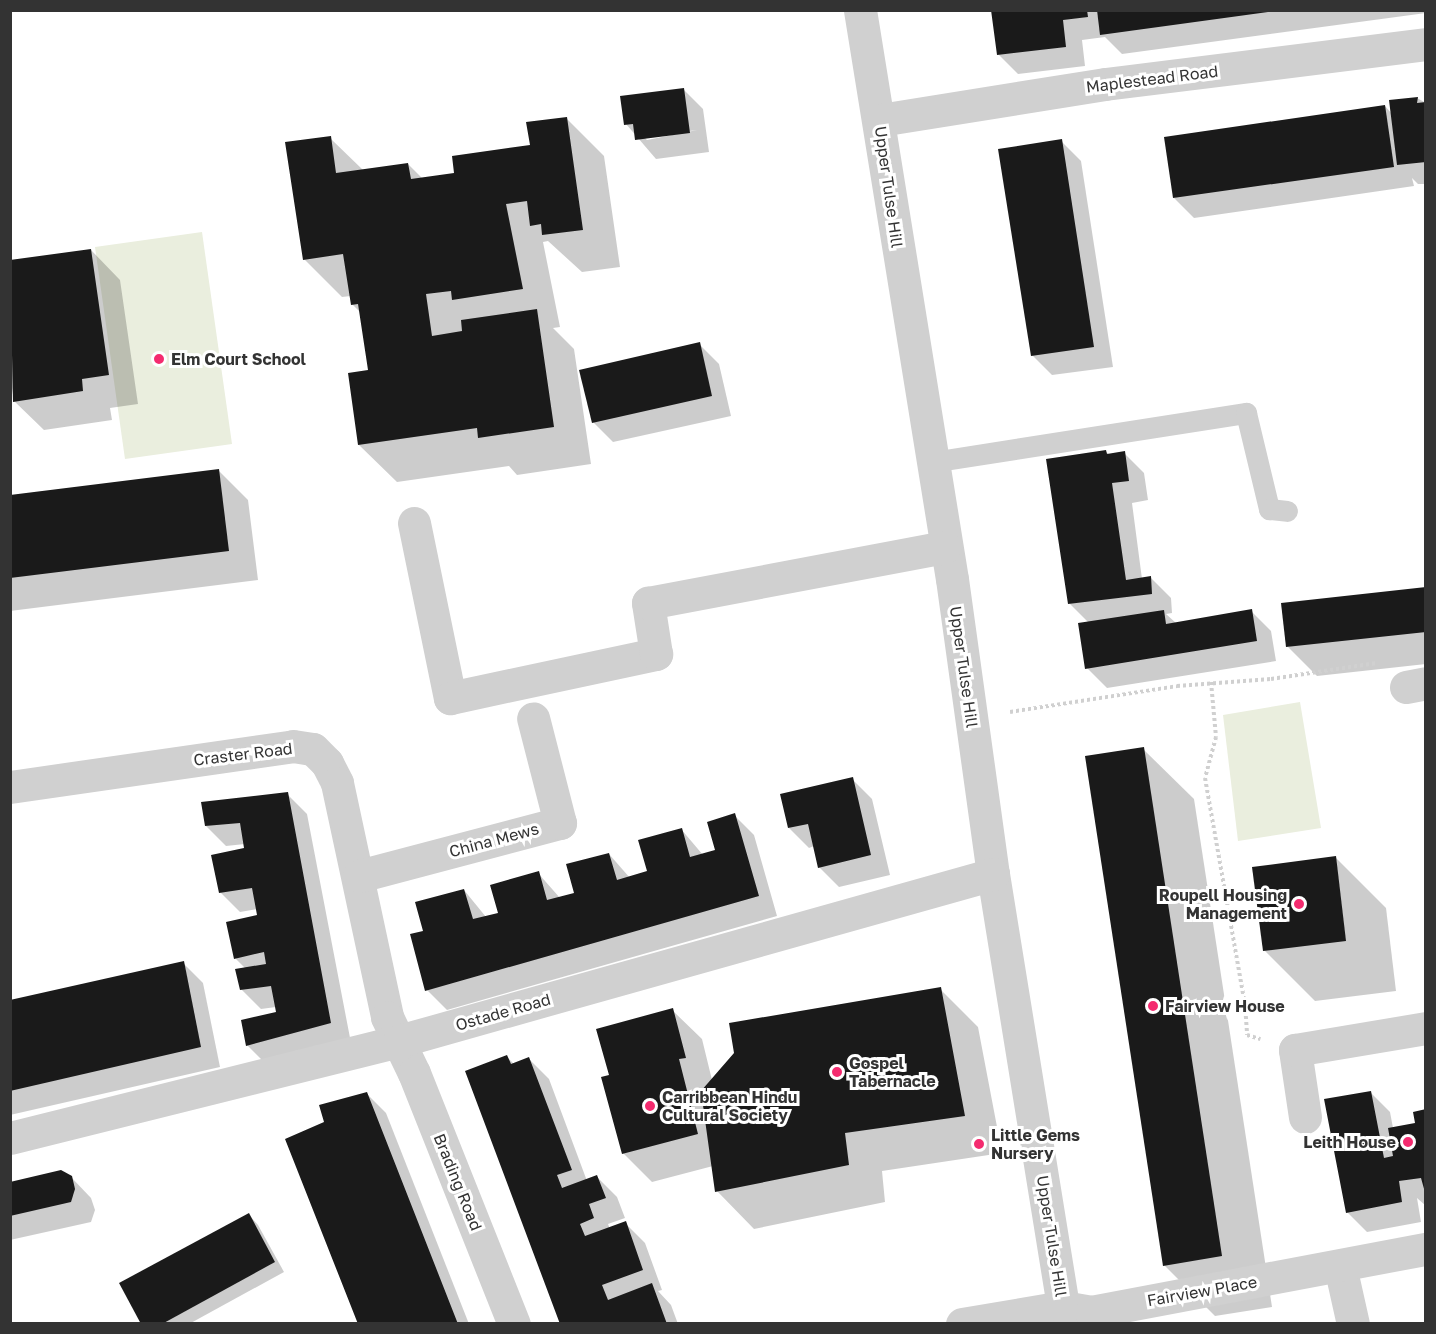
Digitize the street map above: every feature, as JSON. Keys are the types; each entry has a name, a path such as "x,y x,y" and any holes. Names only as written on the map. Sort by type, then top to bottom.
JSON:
{"street":[{"name":"Upper Tulse Hill","path":"860,10 880,120 993,874 1064,1315"},
{"name":"Maplestead Road","path":"880,120 1105,84 1425,44"},
{"path":"414,523 450,698 656,654 648,603 945,547"},
{"name":"China Mews","path":"359,876 560,823 533,718"},
{"name":"Craster Road","path":"10,787 293,746 313,749 327,763 338,783 359,876 380,990 387,1017 399,1041"},
{"name":"Ostade Road","path":"10,1138 399,1041 993,874"},
{"path":"1305,1117 1295,1050 1425,1028"},
{"name":"Brading Road","path":"399,1041 514,1323"},
{"name":"Fairview Place","path":"962,1323 1091,1312 1147,1312 1341,1266 1425,1249"},
{"path":"1341,1266 1353,1323"}],"lane":[{"path":"932,462 1246,413 1269,509 1287,511"}],"path":[{"path":"970,717 1211,682 1271,679 1402,659 1416,685"},
{"path":"1211,682 1216,737 1206,778 1245,1004 1247,1035 1295,1050"}],"green space":[{"path":"202,232 232,444 125,459 95,247"},
{"path":"1300,702 1321,828 1238,841 1223,715"}],"building":[{"path":"991,10 1087,10 1088,17 1063,20 1066,47 997,55"},
{"path":"1097,10 1268,10 1268,12 1100,35"},
{"path":"684,88 690,133 635,140 633,124 624,125 620,96"},
{"path":"1418,97 1417,103 1426,102 1426,162 1397,165 1389,100"},
{"path":"1385,105 1394,167 1173,198 1164,137"},
{"path":"567,117 583,230 542,235 541,224 530,226 527,201 506,204 523,289 452,300 451,291 426,294 432,336 462,331 461,320 537,309 554,427 478,438 477,428 358,445 348,373 368,370 358,304 351,305 343,254 303,260 285,142 331,136 336,173 408,163 411,179 454,173 452,156 530,145 526,122"},
{"path":"1062,139 1094,347 1031,356 998,149"},
{"path":"91,249 109,375 82,379 83,391 13,402 10,260"},
{"path":"700,342 712,396 592,423 579,370"},
{"path":"1106,450 1107,454 1125,451 1129,481 1112,483 1126,580 1151,576 1152,594 1068,604 1046,459"},
{"path":"219,469 229,551 10,578 10,495"},
{"path":"1426,587 1426,632 1286,647 1281,603"},
{"path":"1252,609 1257,641 1085,669 1078,623 1164,610 1166,624"},
{"name":"Fairview House","path":"1144,747 1222,1256 1163,1266 1085,756"},
{"path":"853,777 871,855 818,868 808,824 788,828 780,794"},
{"path":"288,792 331,1023 246,1046 241,1020 276,1012 271,986 240,990 235,969 266,964 264,952 234,959 226,922 257,915 252,888 219,893 211,855 244,848 240,823 205,826 201,802"},
{"path":"735,813 759,896 425,991 410,934 423,931 415,902 464,889 473,919 498,913 490,885 539,871 547,900 574,893 566,864 609,853 617,880 647,871 638,840 682,828 690,857 715,850 707,822"},
{"name":"Roupell Housing Management","path":"1336,856 1346,941 1263,951 1252,867"},
{"path":"184,961 201,1047 10,1091 10,1000"},
{"name":"Gospel Tabernacle","path":"941,987 965,1116 845,1133 849,1165 715,1192 701,1091 734,1053 729,1023"},
{"name":"Carribbean Hindu Cultural Society","path":"673,1008 686,1058 679,1059 698,1134 622,1154 601,1077 609,1075 596,1029"},
{"path":"507,1055 511,1064 529,1057 572,1170 557,1175 562,1188 597,1175 606,1198 589,1204 594,1218 580,1224 585,1236 626,1221 643,1270 602,1285 608,1300 652,1283 667,1324 560,1324 465,1071"},
{"path":"1371,1091 1384,1158 1393,1156 1388,1128 1415,1123 1413,1112 1426,1109 1426,1196 1421,1178 1399,1181 1402,1202 1346,1213 1324,1099"},
{"path":"367,1092 458,1324 358,1324 285,1139 324,1122 319,1105"},
{"path":"61,1170 72,1176 75,1189 71,1202 10,1216 10,1182"},
{"path":"249,1213 275,1262 162,1324 141,1324 119,1283"}],"place":[{"name":"Elm Court School","path":"159,359"},
{"name":"Roupell Housing Management","path":"1299,904"},
{"name":"Fairview House","path":"1153,1006"},
{"name":"Gospel Tabernacle","path":"837,1072"},
{"name":"Carribbean Hindu Cultural Society","path":"650,1106"},
{"name":"Leith House","path":"1408,1142"},
{"name":"Little Gems Nursery","path":"979,1144"}]}
